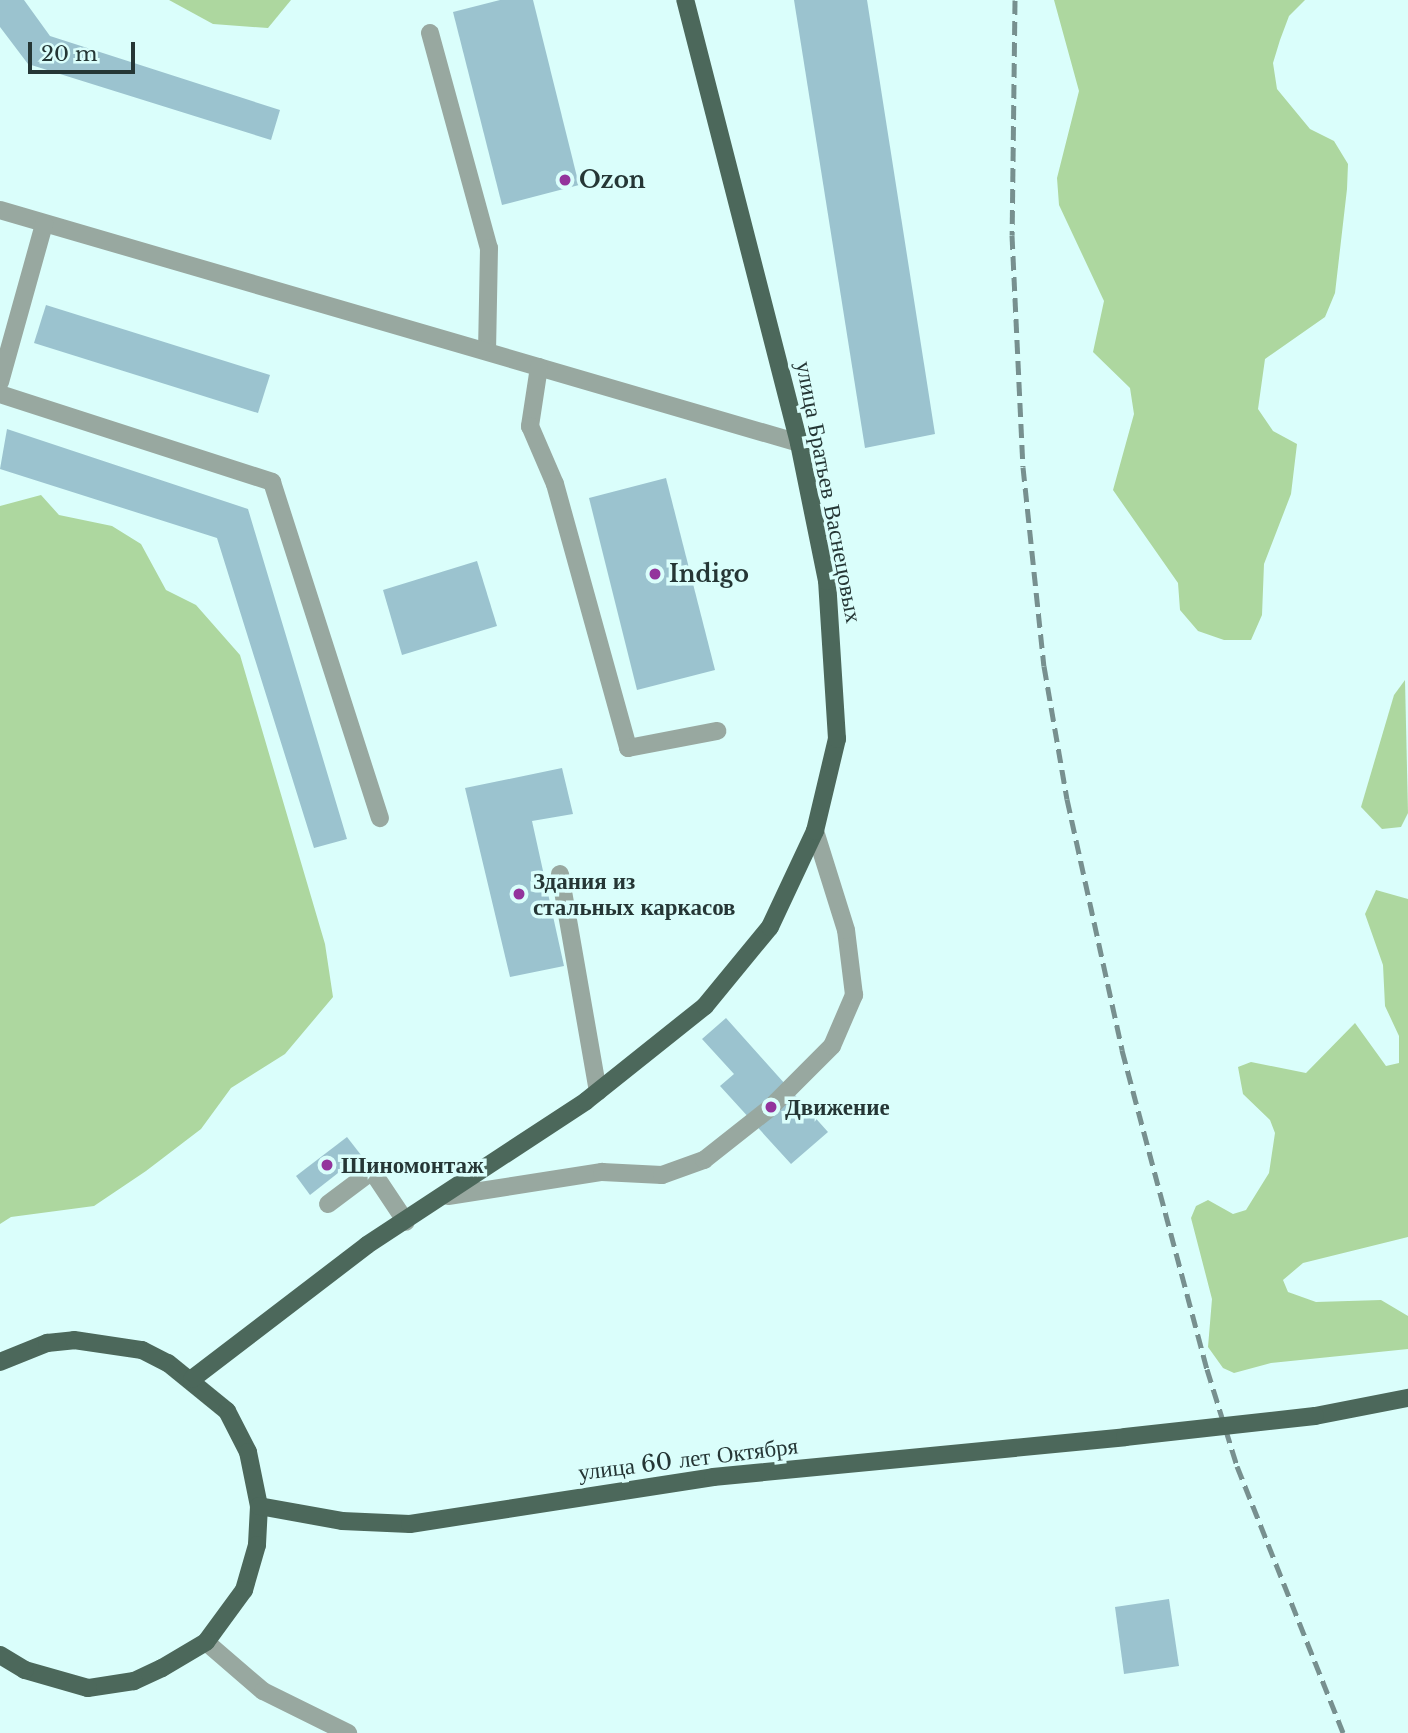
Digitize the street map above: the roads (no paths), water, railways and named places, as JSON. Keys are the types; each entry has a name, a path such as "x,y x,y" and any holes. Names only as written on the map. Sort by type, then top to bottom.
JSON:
{"main road":[{"name":"улица Братьев Васнецовых","path":"192,1379 406,1222 448,1196 597,1092 705,1006 743,966 787,894 815,831 831,781 838,698 827,581 799,443 685,0"},
{"path":"0,1362 47,1343 74,1340 142,1350 192,1379 232,1421 248,1452 258,1506 257,1545 244,1590 206,1642 134,1681 88,1688 25,1670 0,1655"},
{"name":"улица 60 лет Октября","path":"258,1506 342,1521 410,1524 713,1477 1315,1416 1408,1398"}],"street":[{"path":"430,33 489,248 487,351"},
{"path":"0,210 799,443"},
{"path":"0,382 44,224"},
{"path":"539,367 530,426 555,484 628,748 717,731"},
{"path":"0,394 272,482 380,818"},
{"path":"448,1196 602,1172 663,1175 704,1160 771,1107 832,1046 854,995 846,930 815,831"},
{"path":"561,874 597,1092"},
{"path":"328,1204 372,1171 406,1222"},
{"path":"206,1642 263,1691 348,1733"}],"railway":[{"path":"1015,0 1012,235 1023,467 1044,666 1067,799 1122,1050 1207,1369 1237,1466 1343,1733"}],"place":[{"name":"Ozon","path":"565,180"},
{"name":"Indigo","path":"655,574"},
{"name":"Здания из стальных каркасов","path":"519,894"},
{"name":"Движение","path":"771,1107"},
{"name":"Шиномонтаж","path":"327,1165"}]}
